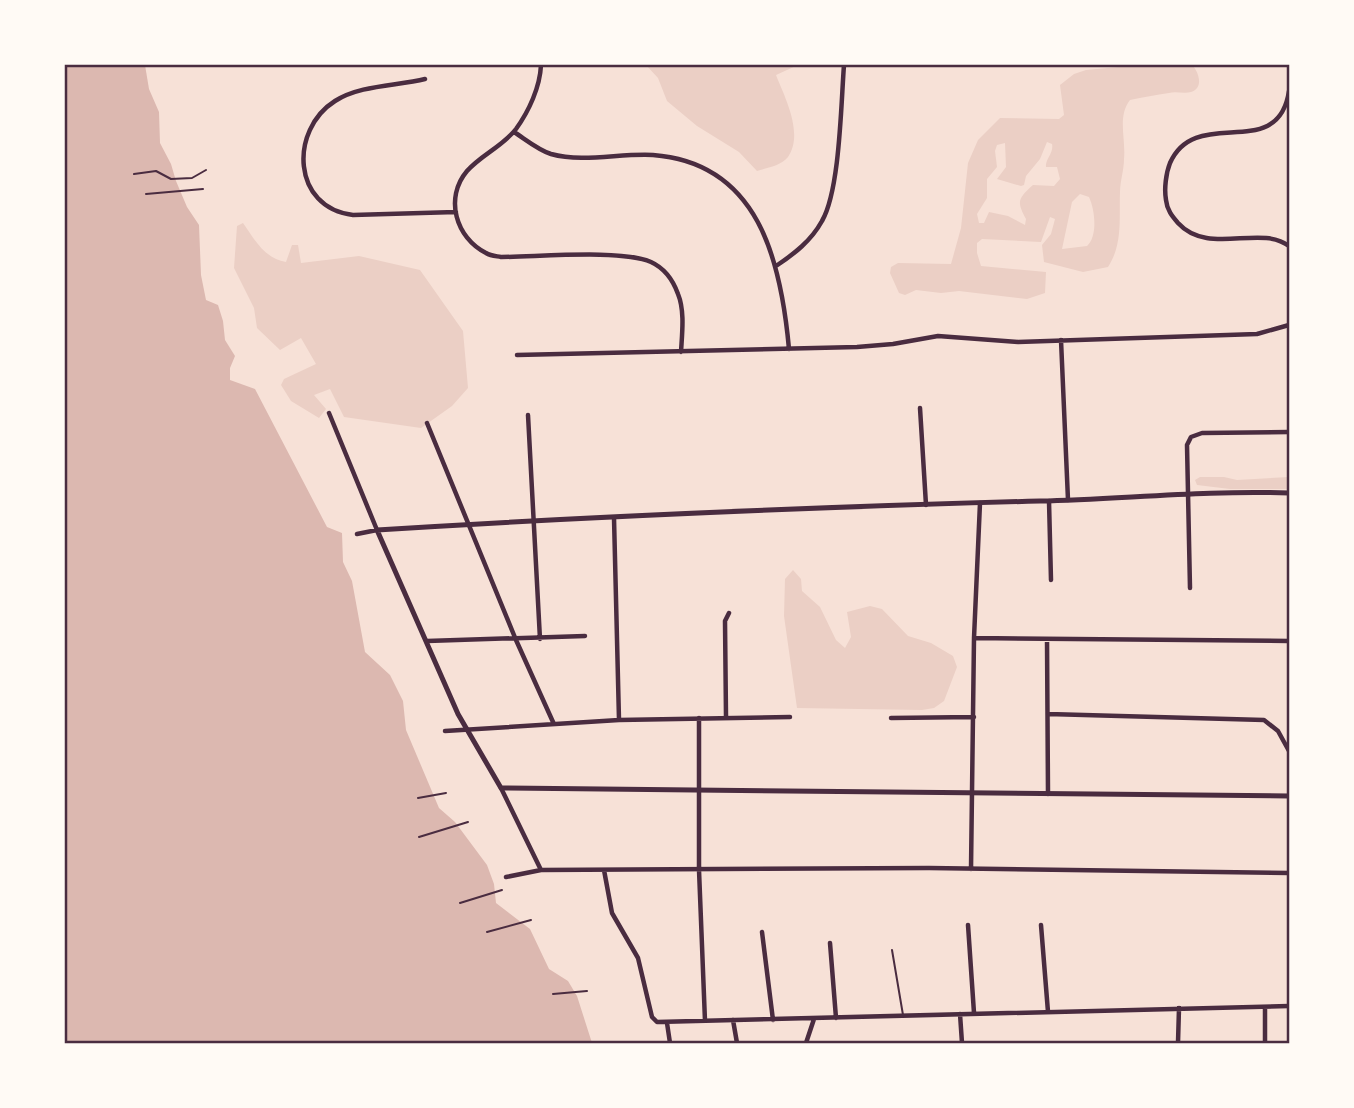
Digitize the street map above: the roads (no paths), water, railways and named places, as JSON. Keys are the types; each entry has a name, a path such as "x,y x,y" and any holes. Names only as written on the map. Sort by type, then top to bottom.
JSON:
{"street":[{"path":"541,65 530,105 514,132 461,180 456,197 456,212 463,233 478,248 492,256 629,256 655,264 664,271 678,292 682,317 681,352"},
{"path":"776,266 811,237 827,211 834,176 844,65"},
{"path":"425,79 359,91 340,98 327,107 316,118 306,140 305,174 317,199 337,213 353,215 456,212"},
{"path":"1289,91 1287,105 1280,117 1267,127 1199,135 1187,141 1173,157 1168,170 1166,199 1171,215 1195,236 1273,239 1289,246"},
{"path":"514,132 553,154 575,157 642,155 688,162 713,173 736,190 749,207 765,237 776,266 785,307 789,349"},
{"path":"517,355 789,349 893,344 939,336 1018,342 1257,334 1289,325"},
{"path":"1061,340 1068,500"},
{"path":"920,408 926,505"},
{"path":"329,413 443,680 541,870"},
{"path":"527,415 540,639"},
{"path":"426,423 553,722"},
{"path":"1190,588 1187,445 1191,437 1202,433 1289,432"},
{"path":"357,534 377,530 614,518 1187,493 1289,493"},
{"path":"1049,501 1051,580"},
{"path":"971,869 974,638 980,503"},
{"path":"614,518 619,720"},
{"path":"726,717 725,621 729,613"},
{"path":"427,641 585,636"},
{"path":"974,638 1289,641"},
{"path":"1047,639 1048,793"},
{"path":"1048,714 1264,720 1278,731 1289,751"},
{"path":"445,731 553,722 790,717"},
{"path":"891,718 974,717"},
{"path":"699,718 699,870 705,1021"},
{"path":"500,788 1289,796"},
{"path":"506,877 541,870 971,869 1289,873"},
{"path":"604,870 612,913 638,958 652,1017 657,1022 1289,1006"},
{"path":"968,925 974,1013"},
{"path":"1041,925 1048,1012"},
{"path":"762,932 773,1020"},
{"path":"830,943 836,1018"},
{"path":"1265,1007 1265,1043"},
{"path":"1178,1043 1180,1008"},
{"path":"960,1014 962,1043"},
{"path":"806,1043 814,1019"},
{"path":"733,1020 737,1043"},
{"path":"667,1023 670,1043"}],"lane":[{"path":"892,950 903,1016"}]}
